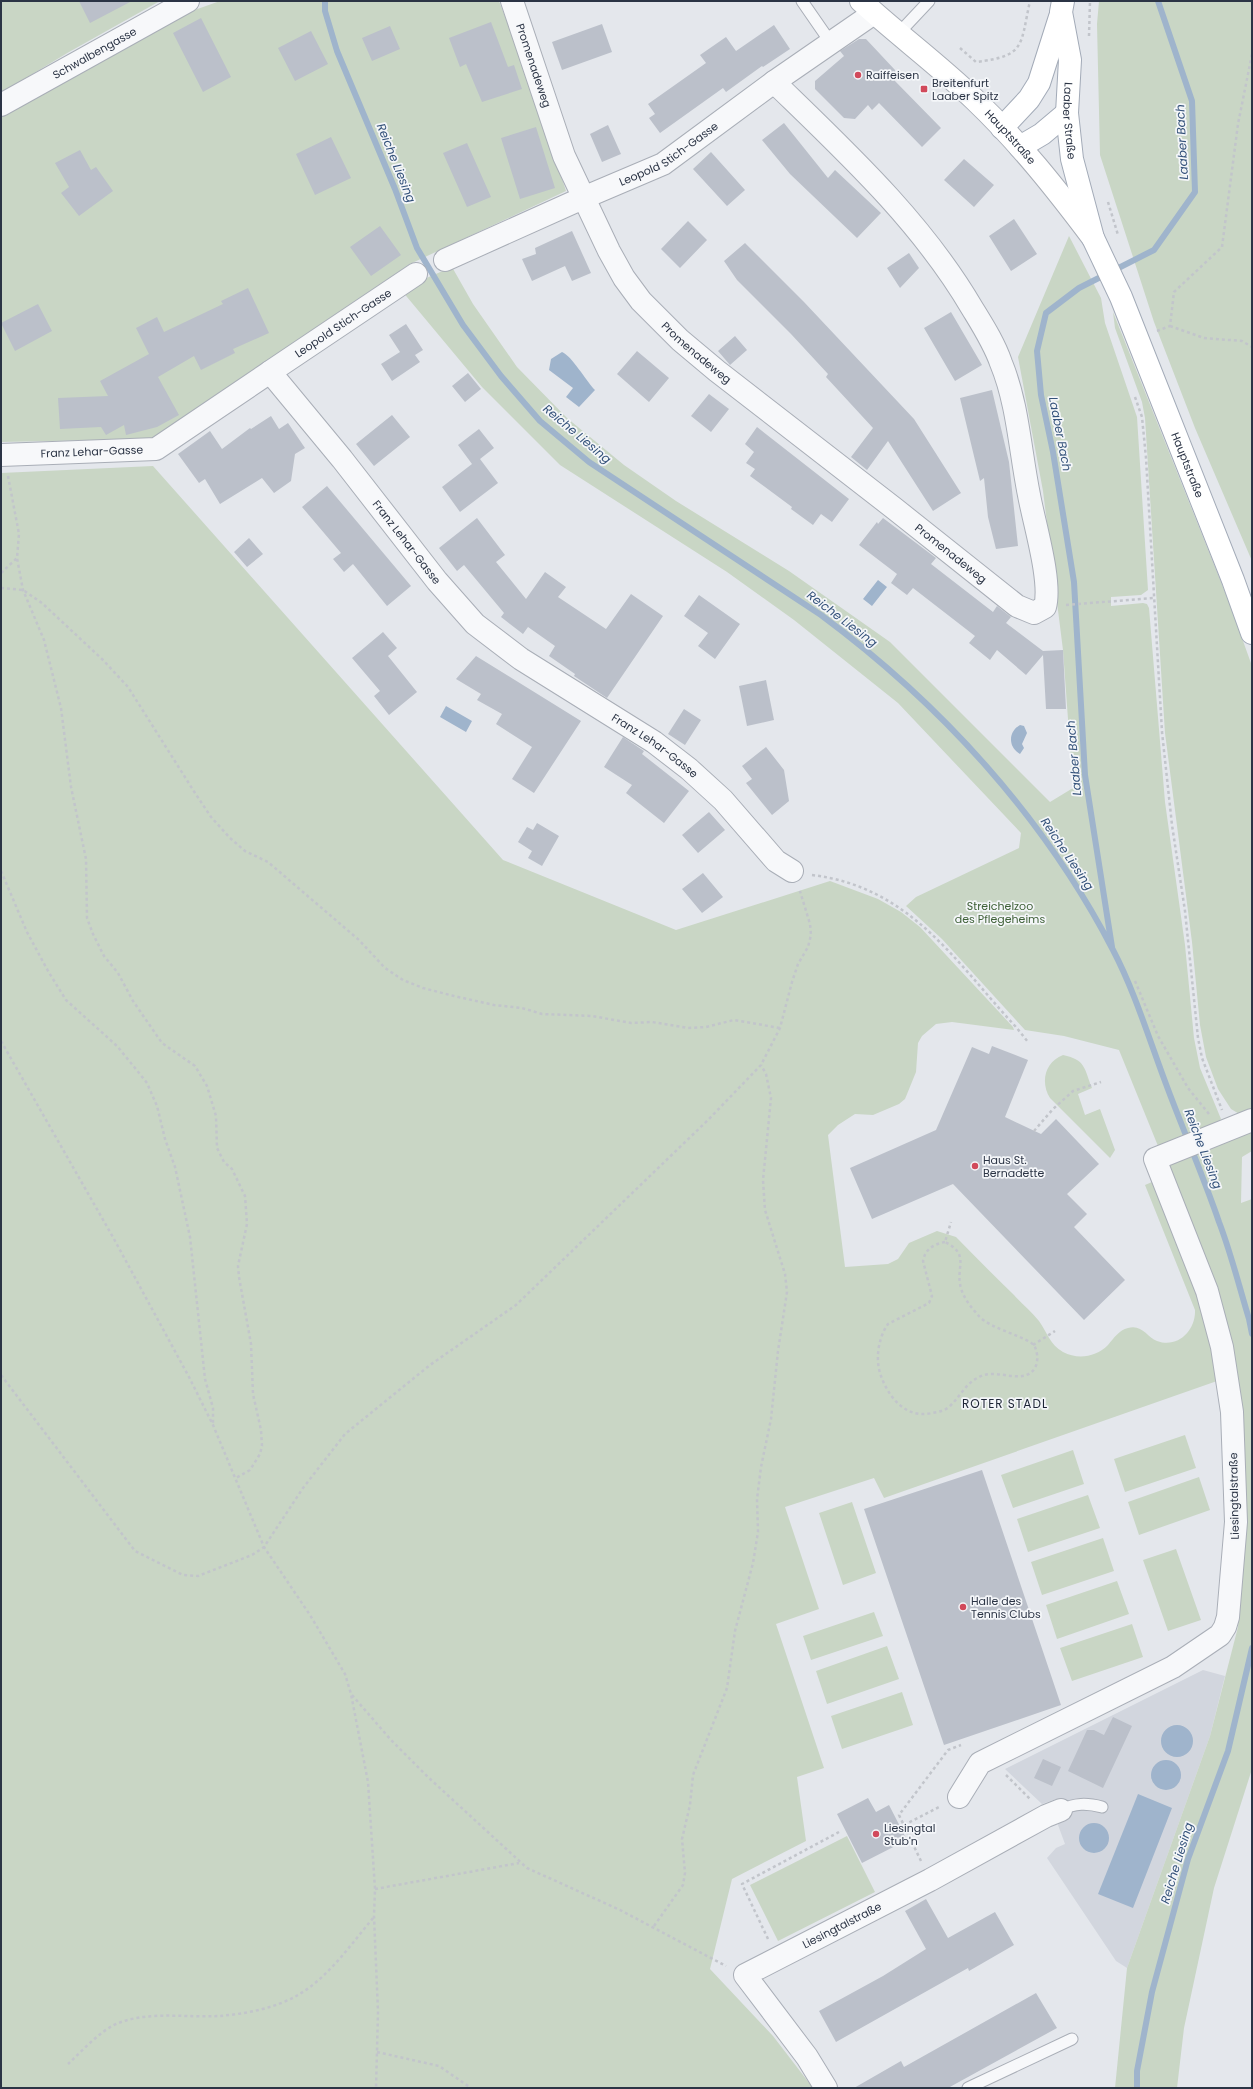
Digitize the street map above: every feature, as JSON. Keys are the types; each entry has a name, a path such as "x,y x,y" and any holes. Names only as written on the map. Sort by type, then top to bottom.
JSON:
{"main road":[{"name":"Hauptstraße","path":"867,7 949,77 1002,128 1068,204 1094,240 1121,296 1233,580 1252,633"},
{"name":"Laaber Straße","path":"1062,7 1070,60 1067,114 1072,159 1094,240"},
{"path":"1002,128 1029,99 1039,83 1049,56 1062,7"},
{"path":"1020,147 1042,134 1067,114"}],"street":[{"name":"Schwalbengasse","path":"1,105 188,1"},
{"name":"Promenadeweg","path":"512,1 564,156 608,251 624,278 641,301 680,340 716,371 895,509 1017,606 1034,612 1045,607 1048,598 1043,566 1026,483 1012,400 1001,363 987,332 963,292 926,240 874,180 774,82"},
{"name":"Leopold Stich-Gasse","path":"445,260 663,164 774,82 831,43 867,7"},
{"name":"Leopold Stich-Gasse","path":"270,372 416,274"},
{"name":"Franz Lehar-Gasse","path":"3,455 156,449 270,372 342,459 441,587 476,624 521,659 654,742 689,769 723,800 776,861 792,871"},
{"name":"Liesingtalstraße","path":"959,1797 980,1763 989,1757 1173,1667 1211,1642 1225,1627 1228,1617 1236,1522 1232,1412 1222,1347 1207,1291 1155,1159 1252,1120"},
{"name":"Liesingtalstraße","path":"745,1975 777,1960 930,1880 1054,1813"},
{"path":"745,1975 807,2056 826,2088"}],"lane":[{"path":"802,1 831,43"},
{"path":"898,34 929,1"},
{"path":"1054,1813 1077,1804 1089,1803 1102,1807"},
{"path":"968,2088 1072,2039"}],"path":[{"path":"960,48 976,62 1011,54 1017,49 1022,40 1030,1"},
{"path":"1089,39 1090,1"},
{"path":"1170,326 1174,292 1222,246 1238,124 1252,54"},
{"path":"1106,196 1116,230"},
{"path":"1153,333 1170,326 1204,338 1242,341 1252,347"},
{"path":"1135,395 1142,416 1146,458 1162,732 1172,825 1185,910 1198,1038 1202,1058 1225,1131"},
{"path":"3,455 19,534 17,558 23,590 44,640 60,708 71,787 86,859 86,906 92,934 104,956 124,982 133,1001 162,1042 195,1066 202,1076 216,1116 217,1148 224,1162 232,1169 246,1196 246,1224 238,1266 251,1344 253,1394 261,1430 262,1446 260,1454 250,1470 236,1478"},
{"path":"1,573 17,558"},
{"path":"1,588 23,590 42,603 103,660 128,687 211,817 230,838 246,850 268,862 359,940 385,968 403,980 422,988 454,996 494,1005 522,1008 542,1014 592,1016 631,1023 652,1022 688,1028 706,1027 734,1020 780,1028"},
{"path":"1068,605 1153,598"},
{"path":"1,871 27,932 66,1000 117,1046 136,1068 147,1083 157,1106 165,1140 175,1167 190,1237 205,1379 213,1408 213,1425"},
{"path":"1,1375 135,1551 183,1576 198,1576 252,1555 264,1547 303,1488 346,1434 430,1365 516,1305 708,1120 761,1065 780,1028 798,964 808,947 811,935 806,908 792,871 832,877 881,895 905,911 937,939 1028,1042"},
{"path":"1135,981 1158,1036 1188,1088 1225,1131"},
{"path":"1,1041 114,1239 213,1425 264,1547 310,1615 345,1674 351,1694 368,1782 375,1889 374,1916 378,2012 376,2088"},
{"path":"654,1926 683,1885 685,1873 682,1839 690,1805 693,1776 727,1688 735,1631 753,1563 758,1532 757,1499 761,1467 771,1419 778,1351 787,1292 785,1274 765,1210 763,1173 771,1098 766,1074 761,1065"},
{"path":"1034,1131 1053,1109 1073,1090 1101,1082"},
{"path":"945,1242 951,1222"},
{"path":"945,1242 958,1253 962,1263 960,1283 961,1290 972,1309 980,1318 998,1330 1030,1341 1033,1345 1037,1358 1036,1365 1028,1376 1020,1377 993,1373 978,1377 967,1384 949,1407 942,1411 918,1414 905,1409 893,1400 881,1376 878,1357 885,1327 892,1320 929,1303 932,1296 923,1261 924,1255 930,1248 945,1242"},
{"path":"1033,1345 1055,1331"},
{"path":"351,1694 391,1740 429,1778 520,1863 540,1875 570,1886 654,1926 702,1954 745,1975"},
{"path":"930,1880 899,1815 948,1750 961,1745"},
{"path":"989,1757 1054,1813"},
{"path":"904,1825 959,1797"},
{"path":"777,1960 742,1884 839,1832"},
{"path":"375,1889 520,1863"},
{"path":"68,2064 103,2032 128,2020 164,2016 220,2016 252,2011 298,1995 321,1978 374,1916"},
{"path":"377,2052 439,2066 471,2088"}],"shaded area":[{"path":"1203,1670 1225,1676 1210,1736 1127,1968 1116,1961 1047,1858 1056,1848 1065,1844 1058,1825 1059,1820 1064,1817 1056,1799 1042,1804 1005,1769"}],"green space":[{"path":"1,1 160,1 69,52 1,93"},
{"path":"220,1 499,1 533,90 566,191 410,264 152,439 1,442 1,114 175,17"},
{"path":"1099,1 1252,1 1252,561 1195,428 1154,322 1100,155 1097,24"},
{"name":"Streichelzoo des Pflegeheims","path":"1069,236 1101,298 1105,323 1137,417 1148,590 1141,595 1111,597 1111,606 1143,603 1147,604 1149,608 1165,802 1185,945 1194,1038 1200,1068 1221,1119 1218,1122 1158,1146 1119,1050 1064,1036 1025,1030 942,939 906,906 916,897 1019,848 1021,833 898,703 794,620 727,572 560,465 482,387 402,291 415,283 452,267 473,304 517,367 567,418 624,465 676,501 789,571 890,642 1050,802 1073,788 1063,650 1043,491 1018,357"},
{"path":"1113,312 1229,602 1252,666 1252,1111 1241,1115 1231,1109 1218,1089 1206,1057 1200,1025 1192,942 1165,733 1145,418 1142,402 1115,328"},
{"path":"153,466 503,860 676,930 830,881 878,899 901,912 920,927 1013,1027 1014,1030 952,1022 936,1024 922,1036 918,1043 916,1072 905,1099 899,1104 873,1115 855,1114 838,1125 828,1135 845,1267 888,1264 898,1259 909,1243 937,1231 956,1237 1033,1314 1055,1346 1063,1352 1075,1356 1092,1355 1108,1345 1122,1331 1133,1327 1141,1329 1157,1341 1165,1343 1172,1342 1179,1340 1189,1331 1195,1317 1195,1310 1145,1185 1152,1182 1207,1321 1217,1381 884,1498 874,1478 785,1507 819,1609 776,1624 824,1768 797,1777 806,1841 732,1879 710,1969 773,2036 813,2088 1,2088 1,473"},
{"path":"1063,1055 1076,1059 1085,1070 1092,1088 1078,1094 1085,1115 1100,1109 1115,1150 1110,1158 1050,1098 1047,1092 1045,1079 1048,1067 1057,1058"},
{"path":"1252,1128 1252,1151 1242,1157 1241,1203 1252,1199 1252,1769 1214,1888 1184,2028 1177,2088 1115,2088 1127,1968 1210,1736 1238,1627 1246,1507 1237,1391 1167,1166"},
{"path":"1185,1435 1196,1468 1125,1492 1114,1459"},
{"path":"1073,1450 1084,1484 1013,1508 1001,1475"},
{"path":"1199,1477 1210,1510 1139,1535 1128,1502"},
{"path":"1088,1495 1100,1528 1028,1552 1017,1519"},
{"path":"852,1502 876,1573 843,1585 819,1513"},
{"path":"1103,1538 1114,1571 1042,1595 1031,1562"},
{"path":"1176,1549 1201,1620 1168,1631 1143,1560"},
{"path":"1117,1581 1129,1614 1057,1639 1046,1605"},
{"path":"874,1612 883,1636 811,1660 803,1636"},
{"path":"1132,1624 1143,1657 1072,1681 1060,1648"},
{"path":"887,1646 899,1679 827,1704 816,1671"},
{"path":"902,1692 913,1725 842,1749 831,1716"},
{"path":"847,1836 875,1892 778,1941 750,1885"}],"water":[{"path":"562,352 570,358 595,390 579,407 566,397 573,388 549,370 551,359"},
{"path":"878,580 887,587 872,606 863,599"},
{"path":"446,706 472,721 466,732 440,717"},
{"path":"1020,725 1024,726 1027,733 1022,744 1024,748 1020,754 1013,748 1011,740 1013,732"},
{"path":"1177,1725 1183,1726 1190,1732 1193,1741 1192,1747 1186,1754 1177,1757 1171,1756 1164,1750 1161,1741 1162,1735 1168,1728"},
{"path":"1166,1760 1172,1761 1180,1769 1180,1781 1172,1789 1166,1790 1160,1789 1152,1781 1151,1775 1152,1769 1160,1761"},
{"path":"1138,1794 1172,1808 1133,1908 1098,1894"},
{"path":"1094,1823 1104,1828 1109,1838 1104,1848 1094,1853 1084,1848 1079,1838 1084,1828"}],"building":[{"path":"79,1 132,1 90,23"},
{"path":"201,18 231,77 203,92 173,33"},
{"path":"491,22 508,67 514,65 522,89 482,102 466,64 460,67 449,38"},
{"path":"602,24 612,52 562,70 552,42"},
{"path":"774,25 790,49 763,67 762,66 726,92 723,88 660,133 649,118 655,114 648,104 706,63 700,55 726,37 736,51"},
{"path":"390,26 400,49 372,61 362,38"},
{"path":"311,31 328,64 295,81 278,48"},
{"name":"Raiffeisen","path":"859,39 866,39 895,70 895,81 941,128 922,147 879,103 872,110 868,105 855,119 844,118 815,89 815,81 844,56 840,51"},
{"path":"784,123 828,178 835,170 881,213 857,238 790,174 762,140"},
{"path":"608,125 621,154 602,162 590,134"},
{"path":"536,127 555,188 520,199 501,138"},
{"path":"331,137 351,178 315,195 296,154"},
{"path":"467,143 491,197 467,207 443,153"},
{"path":"80,150 91,170 96,167 113,191 79,216 61,193 69,187 55,163"},
{"path":"711,152 745,190 727,206 693,169"},
{"path":"964,159 994,185 974,207 944,180"},
{"path":"1014,219 1037,254 1011,271 989,236"},
{"path":"688,221 707,240 680,268 661,249"},
{"path":"380,226 401,255 371,276 350,247"},
{"path":"572,231 591,273 572,281 565,266 532,281 522,259 536,254 535,248"},
{"path":"745,243 804,302 914,419 961,493 933,511 888,441 867,470 851,457 873,428 826,377 828,374 791,334 737,280 724,261"},
{"path":"909,253 919,268 900,288 887,268"},
{"path":"248,288 269,333 233,349 235,353 201,370 194,356 158,377 179,415 157,427 126,435 124,425 106,435 101,427 60,429 58,398 108,396 100,381 149,354 136,328 157,317 164,332 223,304 221,301"},
{"path":"38,304 52,331 15,351 1,323"},
{"path":"951,312 982,365 955,381 924,328"},
{"path":"406,324 423,350 415,355 420,362 392,381 381,364 400,352 389,335"},
{"path":"735,336 747,350 730,365 718,351"},
{"path":"637,351 669,378 649,402 617,374"},
{"path":"468,373 481,389 465,402 452,386"},
{"path":"992,390 1009,462 1018,546 996,549 988,517 984,478 980,481 960,398"},
{"path":"709,394 729,409 711,432 691,416"},
{"path":"392,415 410,437 374,466 356,444"},
{"path":"271,416 279,429 288,423 305,448 295,454 291,481 274,493 262,478 220,504 205,479 199,483 178,454 210,431 222,449 250,428 251,429"},
{"path":"757,427 849,499 832,522 821,514 813,525 791,509 792,507 750,476 755,469 746,463 754,452 745,444"},
{"path":"479,429 494,448 480,459 498,483 460,512 442,487 472,464 458,445"},
{"path":"327,486 411,586 387,606 353,564 344,572 333,559 341,553 302,507"},
{"path":"477,518 505,555 496,562 526,599 545,572 566,587 558,597 606,629 631,594 663,616 607,698 574,676 575,674 549,656 555,646 528,627 523,634 501,617 504,613 464,565 457,571 439,548"},
{"path":"883,518 936,558 931,564 993,612 997,606 1011,617 1006,623 1043,651 1063,650 1066,709 1046,709 1043,655 1026,675 997,650 990,660 969,643 975,636 913,588 907,595 891,583 897,574 859,545 877,522 878,524"},
{"path":"249,538 263,554 247,567 234,552"},
{"path":"699,595 740,624 715,659 698,646 708,633 684,616"},
{"path":"383,632 397,648 388,656 417,692 389,715 374,696 380,691 352,658"},
{"path":"476,656 581,721 534,793 512,779 532,747 496,724 502,714 477,700 481,694 456,679"},
{"path":"766,680 774,720 747,726 739,686"},
{"path":"684,709 701,720 685,745 668,734"},
{"path":"623,737 644,751 642,754 689,791 664,823 626,793 632,785 604,767"},
{"path":"766,747 784,770 789,801 772,815 746,783 752,779 742,766"},
{"path":"709,812 725,830 698,853 682,835"},
{"path":"537,823 559,836 542,866 528,858 532,851 518,842 527,827 533,830"},
{"path":"703,873 723,897 702,913 682,889"},
{"name":"Haus St. Bernadette","path":"992,1046 1028,1060 1005,1117 1041,1134 1056,1119 1099,1164 1067,1194 1087,1214 1074,1227 1125,1280 1084,1320 953,1184 872,1219 850,1168 936,1130 972,1047 989,1054"},
{"name":"Halle des Tennis Clubs","path":"982,1470 1061,1705 944,1745 864,1509"},
{"path":"1113,1717 1132,1726 1103,1788 1068,1771 1087,1730 1094,1730 1104,1735"},
{"path":"1043,1759 1061,1767 1052,1786 1034,1778"},
{"name":"Liesingtal Stub'n","path":"868,1798 876,1812 889,1805 907,1840 862,1863 837,1814"},
{"path":"926,1899 948,1938 995,1912 1014,1945 969,1971 968,1968 836,2042 819,2011 883,1976 926,1949 905,1911"},
{"path":"1036,1993 1057,2028 948,2088 854,2088 901,2061 904,2067"}],"waterway":[{"name":"Reiche Liesing","path":"325,1 325,11 337,51 395,189 417,248 463,325 501,376 540,421 589,462 821,615 865,649 908,686 948,725 986,766 1022,809 1055,854 1086,901 1113,950 1128,982 1223,1234 1249,1319 1252,1334"},
{"name":"Laaber Bach","path":"1112,947 1085,775 1074,582 1053,452 1041,395 1037,351 1046,313 1079,288 1154,250 1195,192 1192,101 1158,1"},
{"name":"Reiche Liesing","path":"1137,2088 1137,2071 1152,1992 1188,1859 1228,1751 1252,1648"}],"place":[{"name":"Raiffeisen","path":"858,75"},
{"name":"Breitenfurt Laaber Spitz","path":"924,89"},
{"name":"Haus St. Bernadette","path":"975,1166"},
{"name":"Halle des Tennis Clubs","path":"963,1607"},
{"name":"Liesingtal Stub'n","path":"876,1834"}],"district":[{"name":"ROTER STADL","path":"1005,1404"}]}
